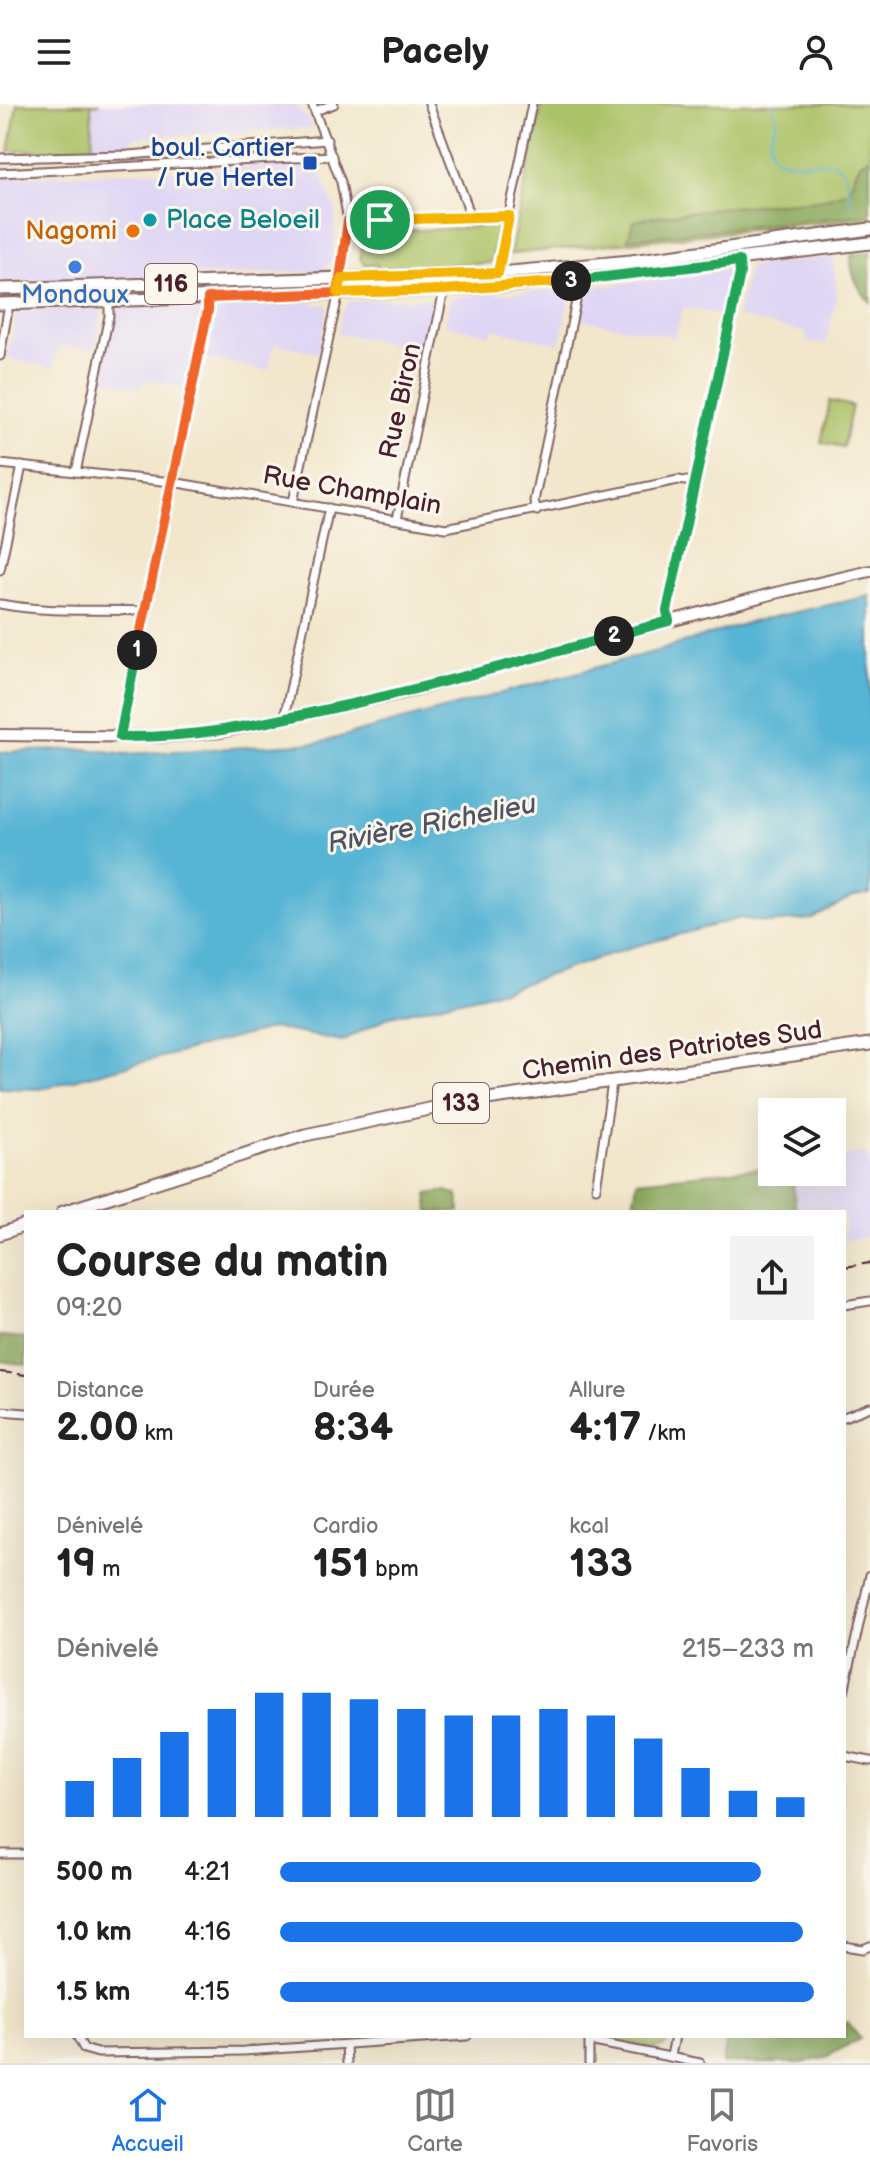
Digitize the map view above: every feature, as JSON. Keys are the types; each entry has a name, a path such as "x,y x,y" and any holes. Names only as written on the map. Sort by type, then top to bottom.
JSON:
{"main road":[{"name":"116","path":"0,289 498,273 631,261 870,229"},
{"name":"116","path":"4,304 444,290 577,280 870,243"},
{"path":"0,735 120,737 211,734 399,694 771,594 870,571"},
{"name":"Chemin des Patriotes Sud","path":"69,1210 305,1135 453,1104 870,1044"},
{"path":"0,1234 24,1226"}],"street":[{"path":"293,502 342,278 348,221 344,194 314,108 334,104"},
{"path":"429,104 467,205 468,216"},
{"path":"498,273 532,104"},
{"path":"0,158 88,156 327,140"},
{"path":"88,156 88,169"},
{"path":"0,173 332,156"},
{"path":"348,221 509,216"},
{"path":"669,621 667,611 740,273 739,261"},
{"path":"537,511 534,501 578,292 577,280"},
{"name":"Rue Biron","path":"397,519 444,290"},
{"path":"120,737 208,298"},
{"path":"76,472 109,316 109,301"},
{"path":"0,356 4,304"},
{"name":"Rue Champlain","path":"0,464 172,482 453,528 678,480 694,482"},
{"path":"0,570 22,466"},
{"path":"287,718 286,709 329,508"},
{"path":"0,604 24,609 145,611"},
{"path":"596,1188 612,1083"},
{"path":"846,1305 870,1301"},
{"path":"846,1416 870,1407"},
{"path":"0,1411 24,1413"},
{"path":"846,1683 870,1575"},
{"path":"846,1756 870,1761"},
{"path":"0,1854 24,1854"},
{"path":"846,1946 861,1949 870,1946"},
{"path":"78,2038 80,2045 92,2053 346,2045 440,2038"},
{"path":"671,2056 675,2038"},
{"path":"589,2063 589,2039 700,2063"},
{"path":"346,2045 347,2063"},
{"path":"169,2052 169,2062"}],"shaded area":[{"path":"91,104 293,104 313,128 143,137 132,139 126,148 93,149"},
{"path":"311,164 319,169 336,211 333,259 323,271 0,282 0,178"},
{"path":"833,257 837,294 826,344 806,341 807,334 804,332 737,317 749,267"},
{"path":"725,270 731,277 723,316 683,307 675,337 579,319 585,289"},
{"path":"565,289 570,294 560,344 493,329 491,335 445,325 450,301 454,297"},
{"path":"429,299 435,305 426,349 338,334 342,312 350,301"},
{"path":"314,302 314,305 324,305 324,302 328,307 318,353 274,343 268,371 205,358 218,305"},
{"path":"121,307 200,308 185,388 145,379 142,388 101,379 115,313"},
{"path":"96,308 102,313 95,348 58,348 53,369 7,358 19,311"},
{"path":"860,1153 870,1156 870,1237 846,1240 846,1210 796,1210 793,1186 846,1186 846,1156"}],"green space":[{"path":"17,104 100,104 91,105 93,149 9,151"},
{"path":"542,104 870,104 870,218 510,254"},
{"path":"870,157 870,214 628,239 633,222 650,217 818,200 848,191 860,163"},
{"path":"500,226 490,263 377,269 377,264 365,265 360,259 363,233"},
{"path":"870,252 870,302 856,280 851,255"},
{"path":"830,401 852,406 843,447 821,442"},
{"path":"758,1168 758,1186 793,1186 796,1210 632,1210 637,1181"},
{"path":"446,1191 458,1195 460,1210 429,1210 427,1194"},
{"path":"0,1336 24,1338 24,1365 0,1361"},
{"path":"846,2023 860,2039 824,2058 801,2063 723,2063 727,2038 846,2038"},
{"path":"608,2038 670,2038 664,2046 654,2049"}],"water":[{"name":"Rivière Richelieu","path":"870,596 870,894 851,898 812,919 768,923 741,918 625,949 508,989 390,1016 342,1041 273,1028 39,1089 0,1088 0,752 87,749 127,754 318,743 657,651 750,622"}],"waterway":[{"path":"772,104 777,118 770,141 775,157 793,163 835,162 845,173 851,204"}],"railway":[{"path":"846,1267 870,1263"},
{"path":"0,1372 24,1375"}],"place":[{"name":"boul. Cartier / rue Hertel","path":"310,163"},
{"name":"Place Beloeil","path":"150,220"},
{"name":"Nagomi","path":"133,231"},
{"name":"Mondoux","path":"75,267"}],"route":[{"path":"380,220 348,221 338,293 208,298 120,737 182,737 244,728 399,694 669,621 667,611 731,317 740,273 739,261 519,285 338,293 342,278 498,273 509,216 380,220"}]}
